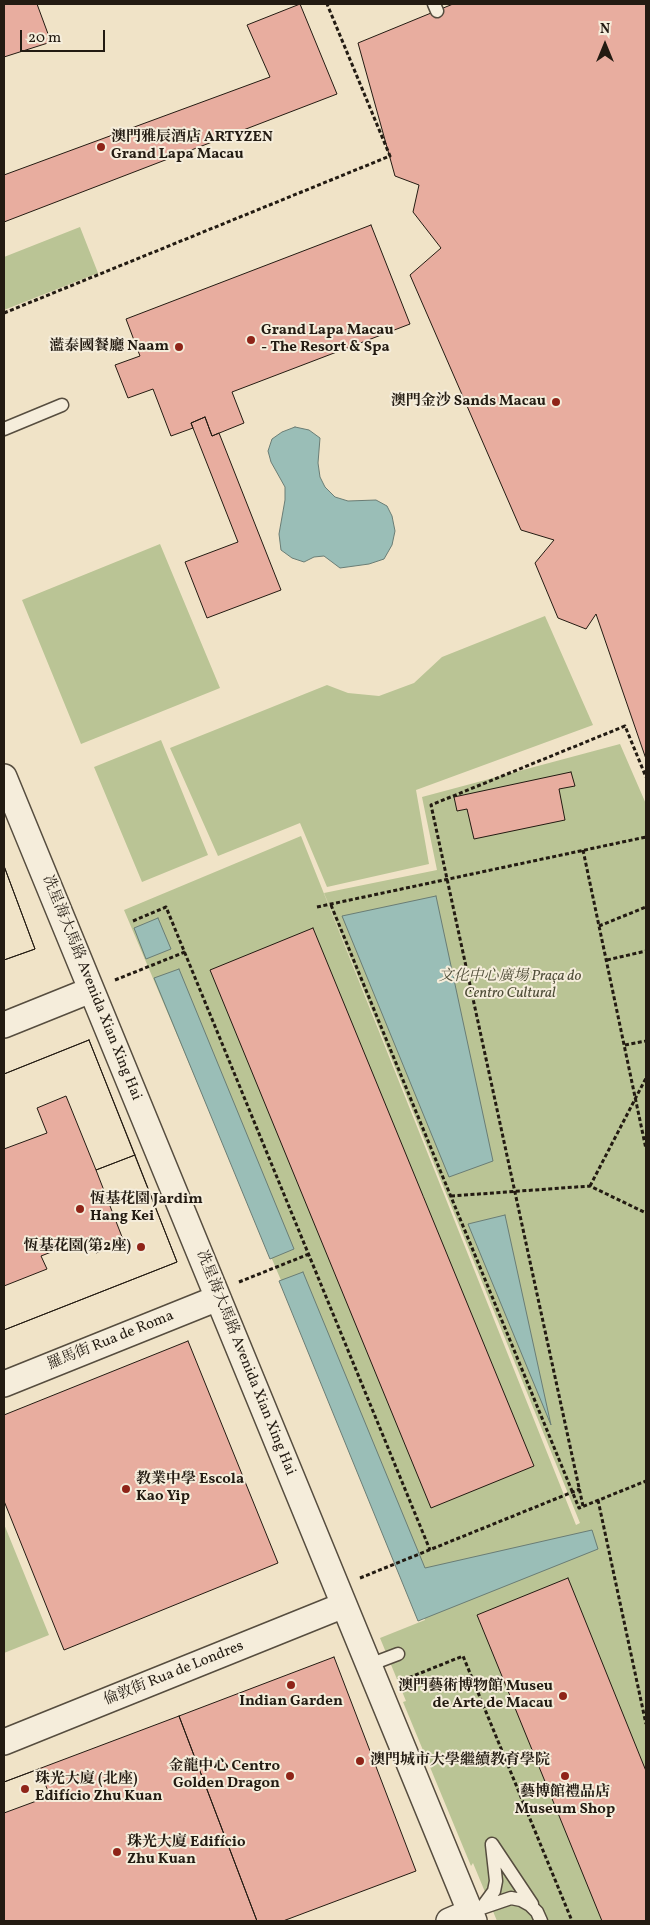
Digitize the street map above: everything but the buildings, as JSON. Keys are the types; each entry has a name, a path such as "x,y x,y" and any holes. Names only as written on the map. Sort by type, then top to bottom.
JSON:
{"street":[{"name":"冼星海大馬路 Avenida Xian Xing Hai","path":"4,777 369,1665 468,1916"},
{"path":"4,1025 91,990"},
{"name":"羅馬街 Rua de Roma","path":"4,1384 217,1295"},
{"name":"倫敦街 Rua de Londres","path":"4,1742 340,1596"}],"lane":[{"path":"4,429 62,405"},
{"path":"369,1665 398,1654"},
{"path":"468,1916 488,1901 494,1891 496,1881 492,1844 539,1917"},
{"path":"468,1916 511,1898 521,1900 530,1905 539,1917"}],"path":[{"path":"4,313 390,156 327,4"},
{"path":"583,1506 432,805 625,726 646,777"},
{"path":"317,907 646,837"},
{"path":"583,850 646,1149"},
{"path":"331,904 579,1508 646,1481"},
{"path":"599,926 646,906"},
{"path":"133,921 166,907 430,1550"},
{"path":"607,960 646,951"},
{"path":"91,990 185,952"},
{"path":"625,1045 646,1041"},
{"path":"590,1186 646,1078"},
{"path":"451,1196 590,1186 646,1213"},
{"path":"217,1295 309,1254"},
{"path":"340,1596 394,1564 580,1489"},
{"path":"598,1500 646,1724"},
{"path":"379,1690 463,1656 572,1921"}],"green space":[{"path":"80,227 98,273 4,310 4,257"},
{"path":"160,544 220,688 81,744 22,600"},
{"path":"545,616 593,725 416,790 429,864 327,887 300,823 218,856 170,748 327,685 348,693 379,696 414,683 442,657"},
{"path":"161,740 208,855 142,882 94,767"},
{"name":"文化中心廣場 Praça do Centro Cultural","path":"620,744 646,804 646,1921 497,1921 473,1863 471,1866 403,1702 406,1701 380,1638 425,1620 124,910 301,836 576,1525 580,1523 324,893 437,870 422,797"},
{"path":"4,1524 49,1635 4,1653"}],"water":[{"path":"295,427 309,430 320,438 318,463 320,477 325,487 335,497 348,501 376,500 387,506 392,516 395,531 392,545 384,559 369,564 340,568 324,556 314,557 304,562 292,558 281,550 279,534 285,500 285,487 271,462 268,451 272,439 282,432"},
{"path":"436,896 493,1161 449,1177 342,916"},
{"path":"158,918 171,949 146,959 134,928"},
{"path":"179,969 294,1249 270,1259 154,978"},
{"path":"505,1215 551,1425 468,1224"},
{"path":"303,1272 425,1568 592,1530 598,1549 418,1621 279,1281"}],"place":[{"name":"澳門雅辰酒店 ARTYZEN Grand Lapa Macau","path":"101,147"},
{"name":"Grand Lapa Macau - The Resort & Spa","path":"251,340"},
{"name":"灆泰國餐廳 Naam","path":"179,347"},
{"name":"澳門金沙 Sands Macau","path":"556,402"},
{"name":"恆基花園 Jardim Hang Kei","path":"80,1209"},
{"name":"恆基花園(第2座)","path":"141,1247"},
{"name":"教業中學 Escola Kao Yip","path":"126,1489"},
{"name":"Indian Garden","path":"291,1685"},
{"name":"澳門藝術博物館 Museu de Arte de Macau","path":"563,1696"},
{"name":"澳門城市大學繼續教育學院","path":"360,1761"},
{"name":"金龍中心 Centro Golden Dragon","path":"290,1776"},
{"name":"藝博館禮品店 Museum Shop","path":"565,1776"},
{"name":"珠光大廈 (北座) Edifício Zhu Kuan","path":"25,1789"},
{"name":"珠光大廈 Edifício Zhu Kuan","path":"117,1852"}]}
